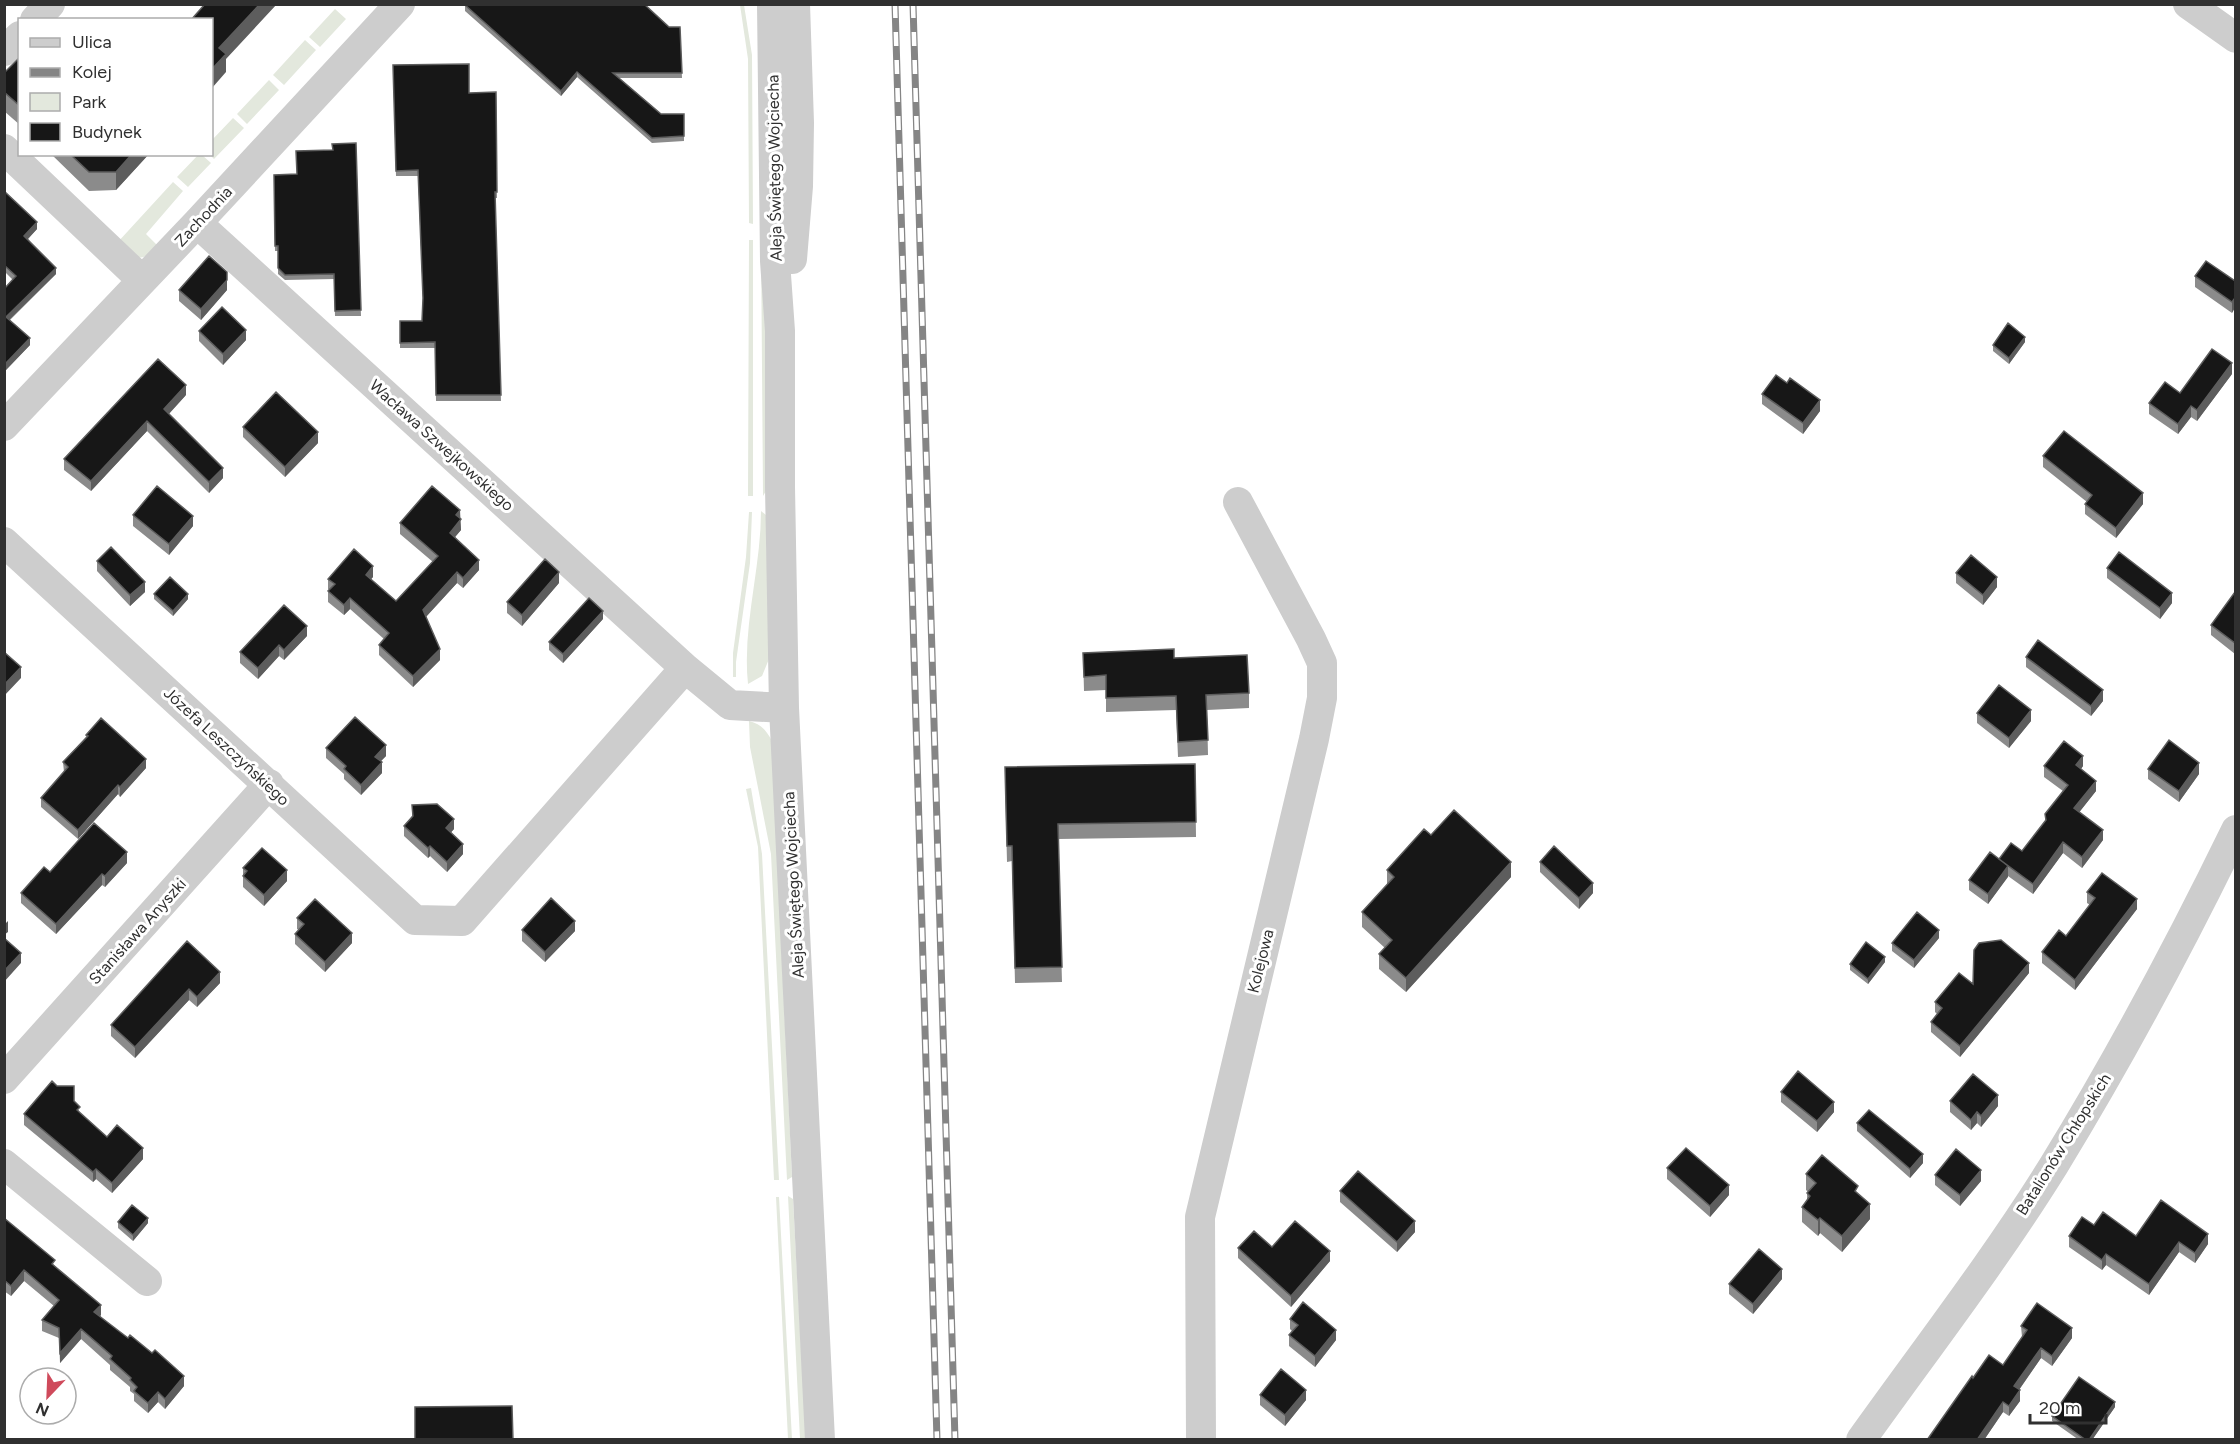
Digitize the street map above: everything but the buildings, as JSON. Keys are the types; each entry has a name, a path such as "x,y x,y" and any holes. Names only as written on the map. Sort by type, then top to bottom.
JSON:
{"street":[{"path":"37,18 50,4"},
{"name":"Zachodnia","path":"4,426 197,223 400,4"},
{"name":"Aleja Świętego Wojciecha","path":"772,4 775,261 780,331 784,708 820,1440"},
{"name":"Aleja Świętego Wojciecha","path":"780,331 791,266 798,186 799,123 795,4"},
{"path":"2188,4 2235,38"},
{"path":"4,51 18,38"},
{"path":"4,149 142,280"},
{"name":"Wacława Szwejkowskiego","path":"197,223 685,668 730,705 784,708"},
{"name":"Kolejowa","path":"1201,1440 1200,1217 1314,739 1322,698 1323,678 1322,663 1311,639 1238,502"},
{"name":"Józefa Leszczyńskiego","path":"4,542 415,920 462,921 685,668"},
{"name":"Stanisława Anyszki","path":"4,1079 269,784"},
{"name":"Batalionów Chłopskich","path":"1861,1440 1983,1270 2053,1166 2147,1005 2191,922 2235,830"},
{"path":"4,1164 147,1281"}],"green space":[{"path":"740,5 744,5 752,55 753,224 749,223 748,59"},
{"path":"335,9 346,19 320,47 309,37"},
{"path":"305,40 316,50 284,85 273,75"},
{"path":"269,80 279,90 247,124 237,114"},
{"path":"233,118 244,128 214,159 211,156 213,156 213,139"},
{"path":"197,156 203,156 211,163 188,187 177,177"},
{"path":"173,182 183,191 146,234 159,247 146,256 138,257 117,243"},
{"path":"749,240 753,240 753,496 748,496"},
{"path":"761,240 767,244 766,491 763,496"},
{"path":"761,511 766,515 769,659 762,676 748,684 749,620"},
{"path":"749,512 752,512 750,563 736,662 736,677 733,677 733,653 746,557"},
{"path":"749,721 763,728 772,741 792,1177 787,1180 771,854 750,747"},
{"path":"751,788 762,854 779,1180 774,1180 758,847 746,789"},
{"path":"788,1196 793,1199 806,1439 800,1439"},
{"path":"776,1197 779,1197 792,1439 788,1439"}],"railway":[{"path":"895,4 937,1440"},
{"path":"913,4 955,1440"}]}
